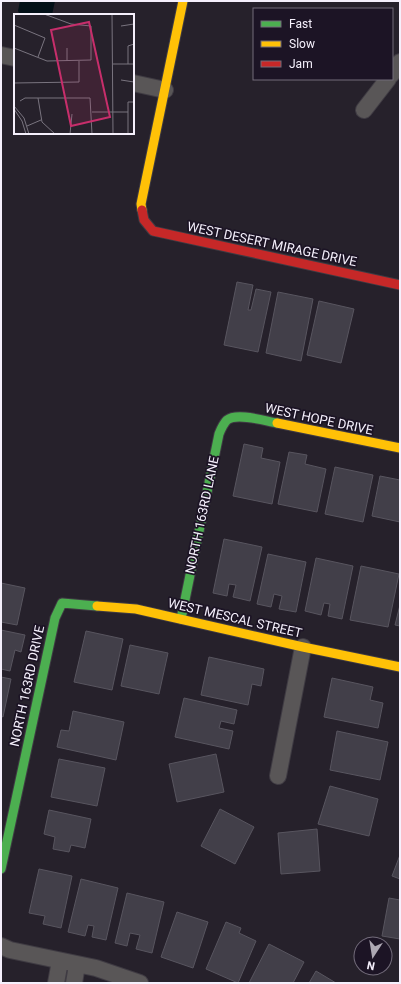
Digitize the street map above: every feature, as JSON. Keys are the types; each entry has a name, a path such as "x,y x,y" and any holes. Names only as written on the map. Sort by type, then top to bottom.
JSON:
{"street":[{"path":"134,83 165,90 183,1"},
{"path":"1,54 14,58"},
{"path":"393,72 400,62"},
{"path":"364,110 387,80"},
{"name":"WEST DESERT MIRAGE DRIVE","path":"165,90 141,204 144,220 153,231 400,285"},
{"name":"WEST HOPE DRIVE","path":"233,416 247,417 400,448"},
{"name":"NORTH 163RD LANE","path":"181,619 219,434 224,422 233,416"},
{"name":"WEST MESCAL STREET","path":"62,602 136,609 303,647 400,667"},
{"name":"NORTH 163RD DRIVE","path":"1,869 55,618 62,602"},
{"path":"278,776 303,647"},
{"path":"1,946 10,950 96,968 140,983"},
{"path":"56,983 60,961"},
{"path":"74,983 77,964"}],"shaded area":[{"path":"20,1 55,1 52,14 20,14 18,11"}],"building":[{"path":"237,282 253,285 248,310 251,310 256,289 271,292 258,352 224,345"},
{"path":"278,292 313,299 301,361 266,353"},
{"path":"319,301 354,309 341,363 307,355"},
{"path":"244,444 263,448 261,458 280,462 272,504 233,496"},
{"path":"289,452 307,455 305,464 326,469 317,512 278,504"},
{"path":"335,467 373,475 363,522 325,514"},
{"path":"380,476 400,480 400,522 372,516"},
{"path":"224,539 262,547 250,601 233,597 236,585 229,584 227,596 213,593"},
{"path":"268,554 306,562 296,612 279,609 282,596 274,594 271,607 257,604"},
{"path":"316,558 353,566 342,619 328,616 330,604 324,603 321,615 305,611"},
{"path":"361,566 399,574 388,627 350,620"},
{"path":"1,583 25,588 17,625 1,622"},
{"path":"400,605 400,626 395,625"},
{"path":"1,630 25,635 21,652 15,650 10,671 1,669"},
{"path":"86,631 123,639 112,690 74,682"},
{"path":"130,645 168,653 159,694 121,686"},
{"path":"209,657 264,669 261,686 252,684 248,705 201,695"},
{"path":"1,677 11,679 3,717 1,716"},
{"path":"332,678 373,687 370,700 383,703 378,728 324,717"},
{"path":"184,698 237,710 234,724 221,721 219,728 233,731 229,749 175,737"},
{"path":"73,711 124,722 116,760 57,747 61,730 69,731"},
{"path":"337,731 388,742 380,780 330,770"},
{"path":"216,754 224,792 177,802 169,764"},
{"path":"59,759 105,768 97,806 51,797"},
{"path":"330,786 378,799 369,836 318,824"},
{"path":"220,809 254,827 235,864 201,846"},
{"path":"49,810 91,819 85,848 71,845 69,852 53,849 55,837 44,834"},
{"path":"317,829 320,871 281,874 278,833"},
{"path":"400,855 400,879 392,876"},
{"path":"39,869 72,876 61,928 43,924 45,916 29,913"},
{"path":"81,879 118,888 106,940 92,937 94,926 88,925 85,936 68,932"},
{"path":"127,893 164,902 152,953 136,949 140,935 130,933 127,946 115,943"},
{"path":"389,898 400,900 400,939 393,938 393,936 382,936"},
{"path":"177,912 208,922 193,968 161,957"},
{"path":"226,922 241,928 239,933 256,941 238,983 206,969"},
{"path":"269,944 304,962 293,983 249,983"},
{"path":"316,971 336,983 309,983"}],"traffic: fast":[{"path":"181,619 221,428 227,420 237,417 277,423"},
{"path":"1,869 55,618 62,603 97,606"}],"traffic: slow":[{"path":"142,210 141,204 183,1"},
{"path":"277,423 400,448"},
{"path":"97,606 136,609 303,647 400,667"}],"traffic: jam":[{"path":"142,210 144,220 153,231 400,285"}]}
